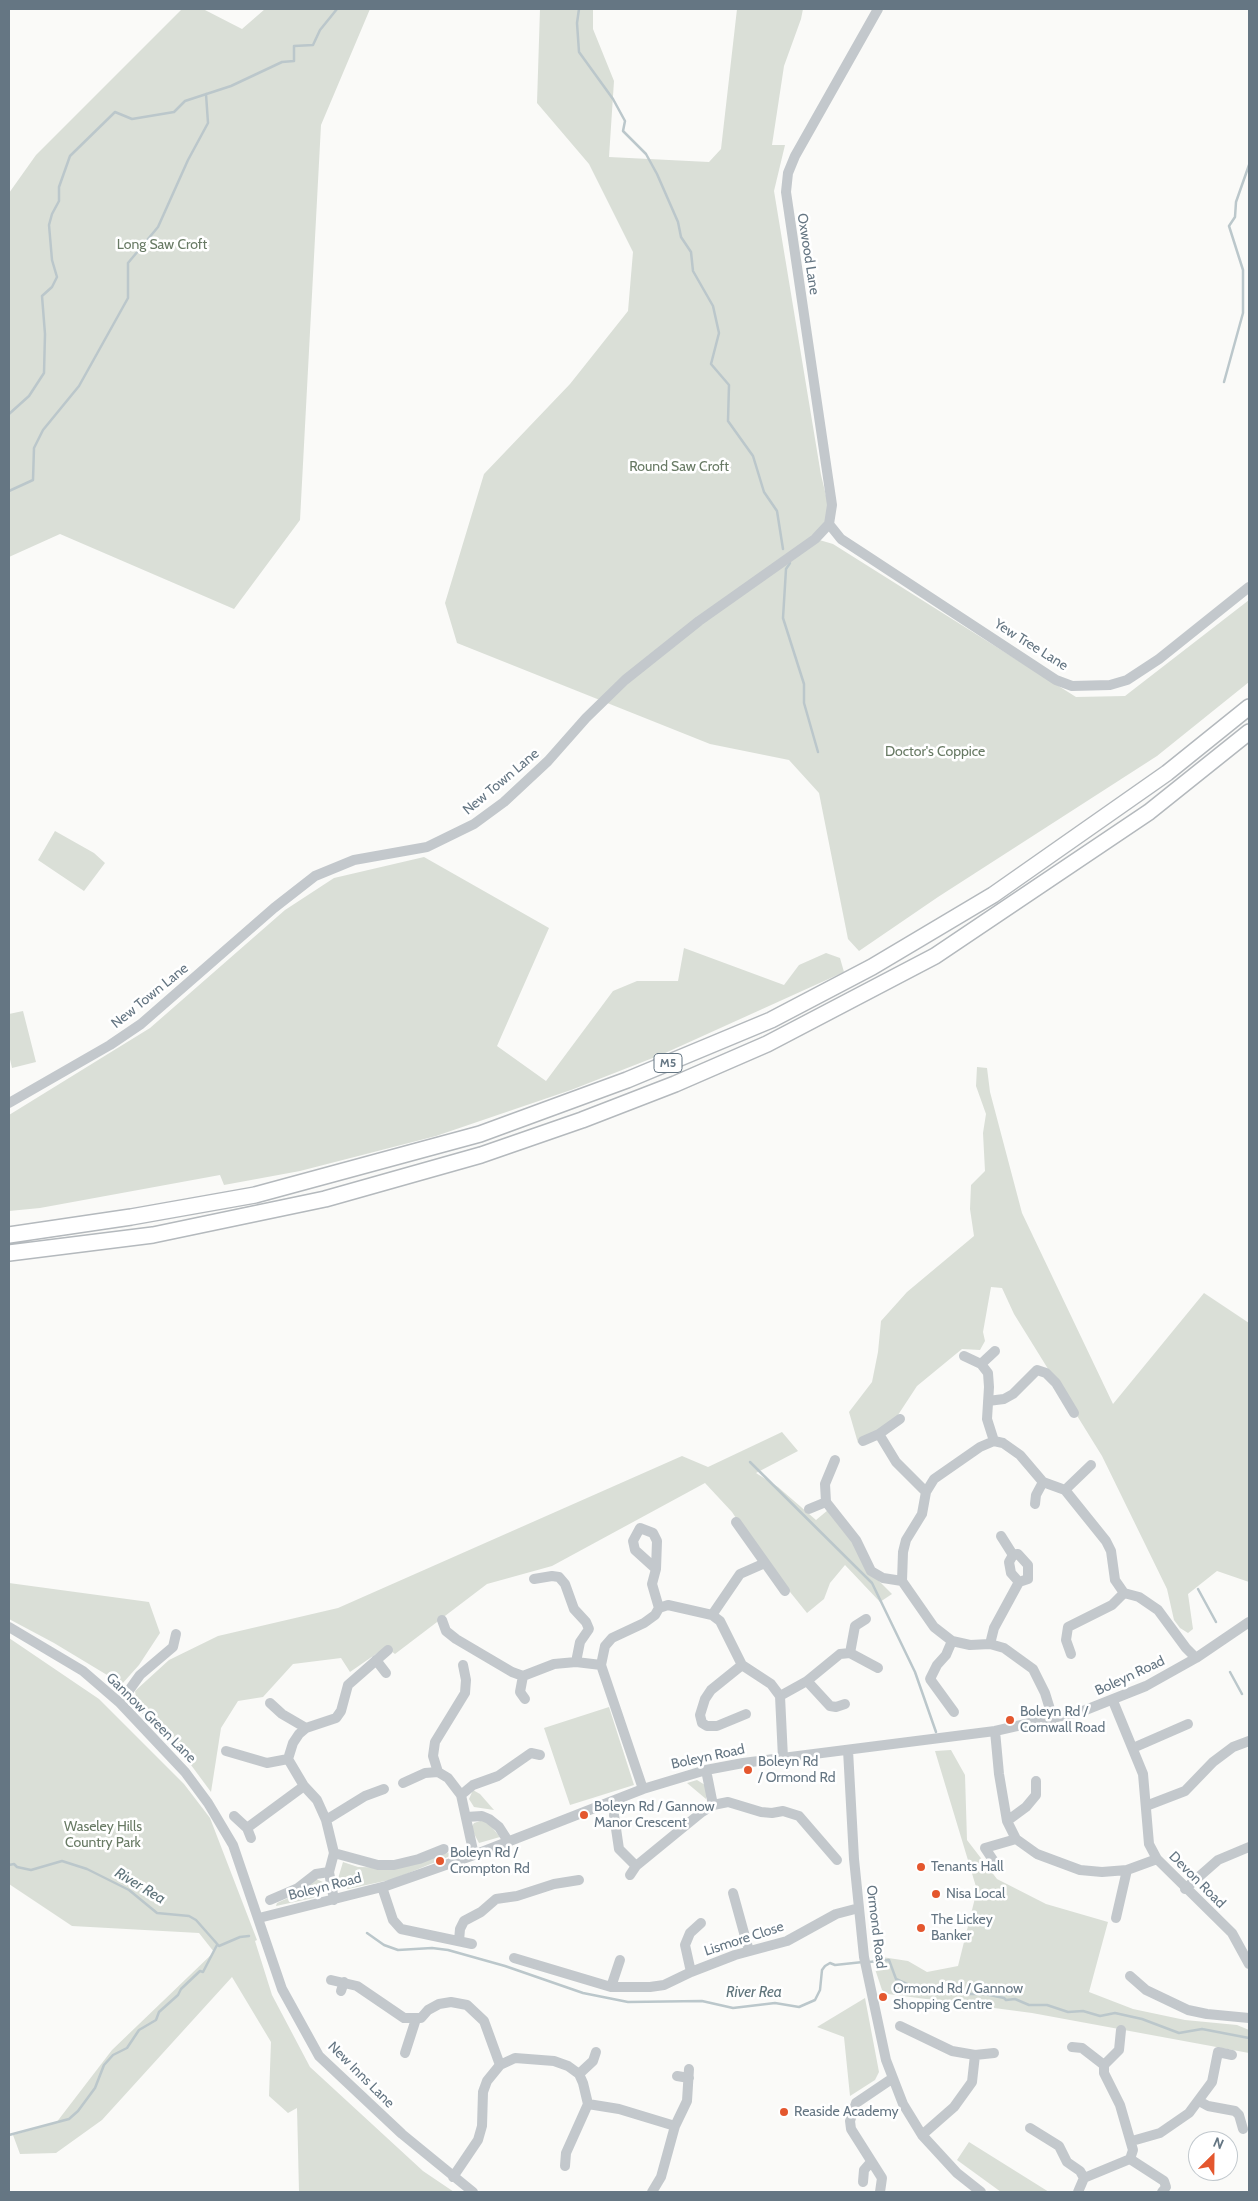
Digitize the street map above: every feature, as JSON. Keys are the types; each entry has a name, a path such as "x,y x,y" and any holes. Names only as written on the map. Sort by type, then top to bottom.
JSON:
{"highway":[{"name":"M5","path":"9,1234 131,1218 255,1195 480,1134 627,1080 771,1020 872,967 993,895 1167,773 1249,708"},
{"name":"M5","path":"9,1253 152,1235 325,1199 481,1155 582,1120 675,1084 767,1044 935,956 1149,812 1249,732"}],"street":[{"name":"Oxwood Lane","path":"830,524 832,505 786,192 788,173 795,156 878,9"},
{"name":"Yew Tree Lane","path":"830,524 841,539 1056,680 1072,686 1110,685 1127,680 1159,659 1249,587"},
{"name":"New Town Lane","path":"9,1103 110,1045 141,1024 274,908 315,876 354,860 427,847 474,824 504,802 548,761 586,718 625,680 699,621 815,539 830,524"},
{"path":"981,1364 995,1351"},
{"path":"964,1356 981,1364 988,1374 987,1419 994,1441"},
{"path":"988,1401 1004,1399 1013,1394 1037,1370 1046,1373 1056,1383 1074,1413"},
{"path":"863,1441 879,1434 900,1419"},
{"path":"879,1434 896,1462 926,1492"},
{"path":"1053,1719 1046,1693 1033,1669 1004,1648 990,1644 970,1644 952,1641 934,1627 902,1580 905,1546 922,1514 926,1492 934,1479 980,1447 994,1441 1003,1443 1020,1455 1043,1482 1065,1490 1106,1541 1111,1551 1115,1580 1124,1593 1139,1597 1158,1610 1186,1648 1196,1658"},
{"path":"835,1460 825,1484 826,1502 856,1540 871,1571 883,1578 902,1580"},
{"path":"1065,1490 1091,1465"},
{"path":"1034,1504 1036,1495 1043,1482"},
{"path":"809,1509 826,1502"},
{"path":"736,1522 785,1591"},
{"path":"1001,1536 1013,1555"},
{"path":"990,1644 994,1628 1018,1582 1028,1578 1028,1565 1018,1554 1013,1555"},
{"path":"1013,1555 1010,1562 1012,1573 1018,1582"},
{"path":"712,1615 740,1574 765,1563"},
{"path":"656,1569 652,1584 659,1608"},
{"path":"534,1579 552,1576 559,1577 565,1584 574,1609 586,1622 589,1630 580,1642 576,1662"},
{"path":"1070,1654 1066,1640 1068,1627 1112,1605 1124,1593"},
{"path":"643,1789 601,1665 606,1646 612,1638 644,1623 659,1608 668,1605 712,1615 720,1621 742,1665 771,1684 780,1696 783,1758"},
{"path":"850,1652 855,1626 866,1619"},
{"path":"442,1620 446,1631 456,1639 512,1672 523,1676 554,1664 576,1662 601,1665"},
{"name":"Boleyn Road","path":"258,1918 382,1887 474,1855 643,1789 706,1770 783,1758 995,1731 1053,1719 1113,1701 1146,1686 1196,1658 1249,1622"},
{"name":"Gannow Green Lane","path":"9,1627 83,1671 120,1703 160,1743 185,1772 208,1802 233,1846 258,1918"},
{"path":"120,1703 140,1675 173,1647 176,1634"},
{"path":"952,1641 946,1655 937,1665 930,1679 954,1712"},
{"path":"334,1900 329,1872 334,1853 326,1820 317,1800 304,1786 288,1759 293,1743 306,1728 329,1721 339,1715 348,1685 388,1650"},
{"path":"780,1696 807,1680 840,1654 850,1652 878,1668"},
{"path":"376,1660 386,1673"},
{"path":"438,1772 433,1756 435,1742 465,1693 466,1680 463,1664"},
{"path":"742,1665 711,1690 705,1699 700,1715 702,1723 707,1726 717,1726 746,1714"},
{"path":"523,1676 520,1692 525,1699"},
{"path":"807,1680 830,1706 836,1707 845,1704"},
{"name":"Devon Road","path":"1113,1701 1143,1774 1147,1838 1157,1859 1185,1890 1232,1933 1246,1950 1249,1964"},
{"path":"270,1703 282,1714 306,1728"},
{"path":"1133,1748 1188,1724"},
{"path":"995,1731 998,1774 1007,1821 1016,1839 1037,1854 1066,1866 1102,1872 1127,1870 1157,1859"},
{"path":"1146,1806 1185,1791 1226,1752 1249,1741"},
{"name":"Ormond Road","path":"848,1750 858,1908 864,1957 885,2053 903,2104 922,2135 957,2173 981,2192"},
{"path":"226,1751 266,1763 288,1759"},
{"path":"461,1795 472,1784 498,1776 531,1753 540,1755"},
{"path":"706,1770 713,1805"},
{"path":"404,1783 425,1774 438,1772 448,1778 461,1795 474,1855"},
{"path":"1007,1821 1026,1808 1036,1795 1036,1781"},
{"path":"234,1816 249,1833 304,1786"},
{"path":"326,1820 365,1796 384,1789"},
{"path":"630,1875 636,1866 713,1805 728,1802 761,1812 783,1811 799,1816 837,1860"},
{"path":"614,1815 619,1849 636,1866"},
{"path":"466,1817 482,1816 489,1819 499,1827 508,1841"},
{"path":"993,1860 985,1848 1016,1839"},
{"path":"1185,1890 1218,1860 1249,1847"},
{"path":"334,1853 378,1865 394,1865 420,1859 444,1848"},
{"path":"1116,1918 1127,1870"},
{"path":"270,1900 298,1888 321,1872 329,1872"},
{"path":"459,1941 460,1928 464,1921 481,1912 496,1899 517,1896 554,1884 579,1880"},
{"path":"382,1887 393,1920 401,1929 472,1944"},
{"path":"733,1893 749,1951"},
{"name":"Lismore Close","path":"514,1958 611,1987 664,1985 691,1972 749,1951 787,1941 836,1914 858,1908"},
{"name":"New Inns Lane","path":"258,1918 282,1989 319,2056 402,2134 474,2192"},
{"name":"Lismore Close","path":"691,1972 685,1945 690,1933 701,1923"},
{"path":"611,1987 620,1960"},
{"path":"1130,1976 1146,1990 1188,2010 1249,2018"},
{"path":"331,1980 342,1986 357,1986 404,2018 420,2018 428,2010 439,2004 452,2002 467,2005 484,2021 500,2064"},
{"path":"405,2053 416,2019"},
{"path":"900,2026 952,2051 975,2055 994,2053"},
{"path":"1078,2192 1084,2178 1130,2159 1133,2150 1132,2141 1120,2106 1104,2073 1104,2065 1119,2050 1120,2030"},
{"path":"1072,2047 1082,2048 1104,2065"},
{"path":"579,2074 593,2061 596,2052"},
{"path":"1132,2141 1160,2133 1189,2113 1212,2082 1218,2052 1232,2055"},
{"path":"922,2135 945,2117 972,2082 975,2055"},
{"path":"453,2177 478,2140 482,2126 483,2092 487,2081 500,2064 515,2058 541,2059 568,2066 579,2074 588,2104 566,2153 565,2166"},
{"path":"652,2192 666,2163 675,2126 686,2100 689,2073 677,2076"},
{"path":"880,2192 882,2178 851,2129 851,2114 856,2103 893,2078"},
{"path":"1199,2101 1208,2106 1235,2112 1240,2115 1243,2129"},
{"path":"588,2104 619,2109 675,2126"},
{"path":"1030,2128 1059,2146 1067,2162 1080,2171 1084,2178"},
{"path":"1130,2159 1164,2181 1166,2188 1162,2192"},
{"path":"863,2182 864,2170 871,2162"}],"green space":[{"name":"Long Saw Croft","path":"182,9 203,9 242,29 265,9 370,9 321,125 300,520 234,609 60,534 9,557 9,193 36,155"},
{"path":"540,9 593,9 593,29 614,81 609,157 709,162 721,149 737,9 803,9 784,66 772,145 785,145 774,191 821,475 831,516 816,539 833,544 1076,697 1125,696 1249,600 1249,682 1157,756 938,897 859,951 848,939 819,793 789,760 710,744 457,643 445,603 484,474 570,384 628,311 633,252 589,164 537,103"},
{"path":"55,831 94,853 105,863 84,891 38,860"},
{"path":"424,857 549,928 497,1046 546,1081 613,991 637,981 678,981 684,948 784,985 799,965 826,953 840,958 844,972 663,1054 571,1090 436,1136 300,1171 224,1185 220,1175 40,1208 9,1211 9,1115 150,1028 285,910 334,878"},
{"path":"23,1011 36,1062 12,1068 9,1055 9,1014"},
{"path":"977,1067 987,1068 990,1092 1022,1213 1113,1404 1204,1293 1249,1323 1249,1582 1217,1571 1188,1594 1193,1629 1188,1633 1180,1628 1174,1620 1167,1589 1102,1456 1014,1314 1002,1288 991,1287 983,1332 985,1341 980,1350 962,1349 917,1386 896,1418 858,1443 849,1412 872,1382 878,1352 881,1321 907,1292 974,1236 970,1209 971,1185 985,1171 983,1133 986,1114 976,1086"},
{"path":"782,1432 798,1451 756,1473 778,1487 816,1520 828,1510 853,1543 870,1572 892,1594 880,1602 845,1565 830,1583 824,1599 807,1613 761,1556 732,1512 705,1483 552,1566 487,1584 395,1654 386,1647 350,1672 341,1658 293,1664 263,1697 238,1701 221,1728 211,1792 191,1765 138,1709 135,1691 169,1660 218,1636 338,1608 682,1456 708,1467"},
{"path":"9,1583 149,1602 160,1633 139,1665 122,1684 54,1643 9,1619"},
{"name":"Waseley Hills Country Park","path":"9,1638 99,1699 184,1784 210,1818 257,1940 255,1941 272,1995 310,2067 423,2171 454,2192 299,2192 297,2108 288,2113 269,2096 271,2042 232,1977 102,2120 56,2153 20,2154 13,2135 56,2123 112,2050 214,1952 199,1933 72,1926 9,1884"},
{"path":"609,1707 634,1785 570,1805 544,1728"},
{"path":"951,1750 965,1775 967,1840 997,1879 1046,1904 1108,1922 1089,1992 1133,2009 1185,2020 1237,2025 1249,2030 1249,2053 1032,2013 888,1994 882,1990 874,1966 882,1957 908,1961 927,1972 958,1966 977,1890 935,1751"},
{"path":"697,1780 705,1785 708,1794 706,1799 687,1783"},
{"path":"473,1790 480,1794 494,1810 474,1807 469,1799"},
{"path":"483,1820 500,1837 479,1843 471,1828 474,1823"},
{"path":"457,1850 455,1854 394,1879 348,1889 337,1882 343,1862 358,1867 400,1868"},
{"path":"316,1879 323,1882 319,1894 313,1898 276,1906 277,1903 301,1892"},
{"path":"865,1998 879,2072 875,2080 850,2096 844,2037 817,2027"},
{"path":"969,2142 1049,2192 1001,2192 957,2160"}],"waterway":[{"path":"9,414 29,396 44,373 45,334 42,296 52,287 57,277 52,260 49,225 59,201 59,187 70,156 115,112 132,119 174,112 185,101 231,86 282,62 294,61 294,46 313,45 320,30 337,9"},
{"path":"579,9 577,23 579,52 613,99 625,121 623,131 646,154 657,174 678,222 681,237 691,252 693,271 713,306 719,333 711,364 729,385 728,421 753,456 764,492 777,511 783,549"},
{"path":"9,491 33,480 34,448 43,430 79,386 128,298 128,263 158,227 188,160 208,123 206,94"},
{"path":"1224,382 1243,313 1243,270 1229,226 1235,217 1236,202 1249,165"},
{"path":"790,563 786,569 783,618 804,684 804,703 818,752"},
{"path":"750,1462 872,1583 915,1672 936,1732"},
{"path":"1198,1589 1216,1622"},
{"path":"1230,1672 1242,1694"},
{"name":"River Rea","path":"9,1865 14,1864 17,1867 31,1870 62,1861 87,1869 129,1890 157,1913 189,1916 196,1920 219,1946 240,1937 249,1936"},
{"name":"River Rea","path":"367,1933 384,1945 398,1950 432,1948 448,1950 505,1966 583,1993 628,2002 702,2001 733,2008 775,2003 799,2007 815,2000 820,1990 822,1970 825,1966 830,1963 835,1965 863,1962"},
{"path":"9,2135 69,2119 78,2111 95,2088 104,2065 113,2055 127,2048 139,2030 156,2020 159,2012 178,1995 181,1989 200,1971 203,1972 217,1945"},
{"name":"River Rea","path":"869,1962 889,1960 896,1979 909,1985 914,1991 935,1988 943,1992 955,1990 964,1994 985,1994 1006,2000 1015,1999 1029,2005 1047,2005 1068,2012 1083,2011 1100,2016 1115,2013 1142,2019 1179,2033 1202,2029 1249,2038"}],"place":[{"name":"Boleyn Rd / Cornwall Road","path":"1010,1720"},
{"name":"Boleyn Rd / Ormond Rd","path":"748,1770"},
{"name":"Boleyn Rd / Gannow Manor Crescent","path":"584,1815"},
{"name":"Boleyn Rd / Crompton Rd","path":"440,1861"},
{"name":"Tenants Hall","path":"921,1867"},
{"name":"Nisa Local","path":"936,1894"},
{"name":"The Lickey Banker","path":"921,1928"},
{"name":"Ormond Rd / Gannow Shopping Centre","path":"883,1997"},
{"name":"Reaside Academy","path":"784,2112"}],"park label":[{"name":"Round Saw Croft","path":"679,467"},
{"name":"Doctor's Coppice","path":"935,752"}]}
